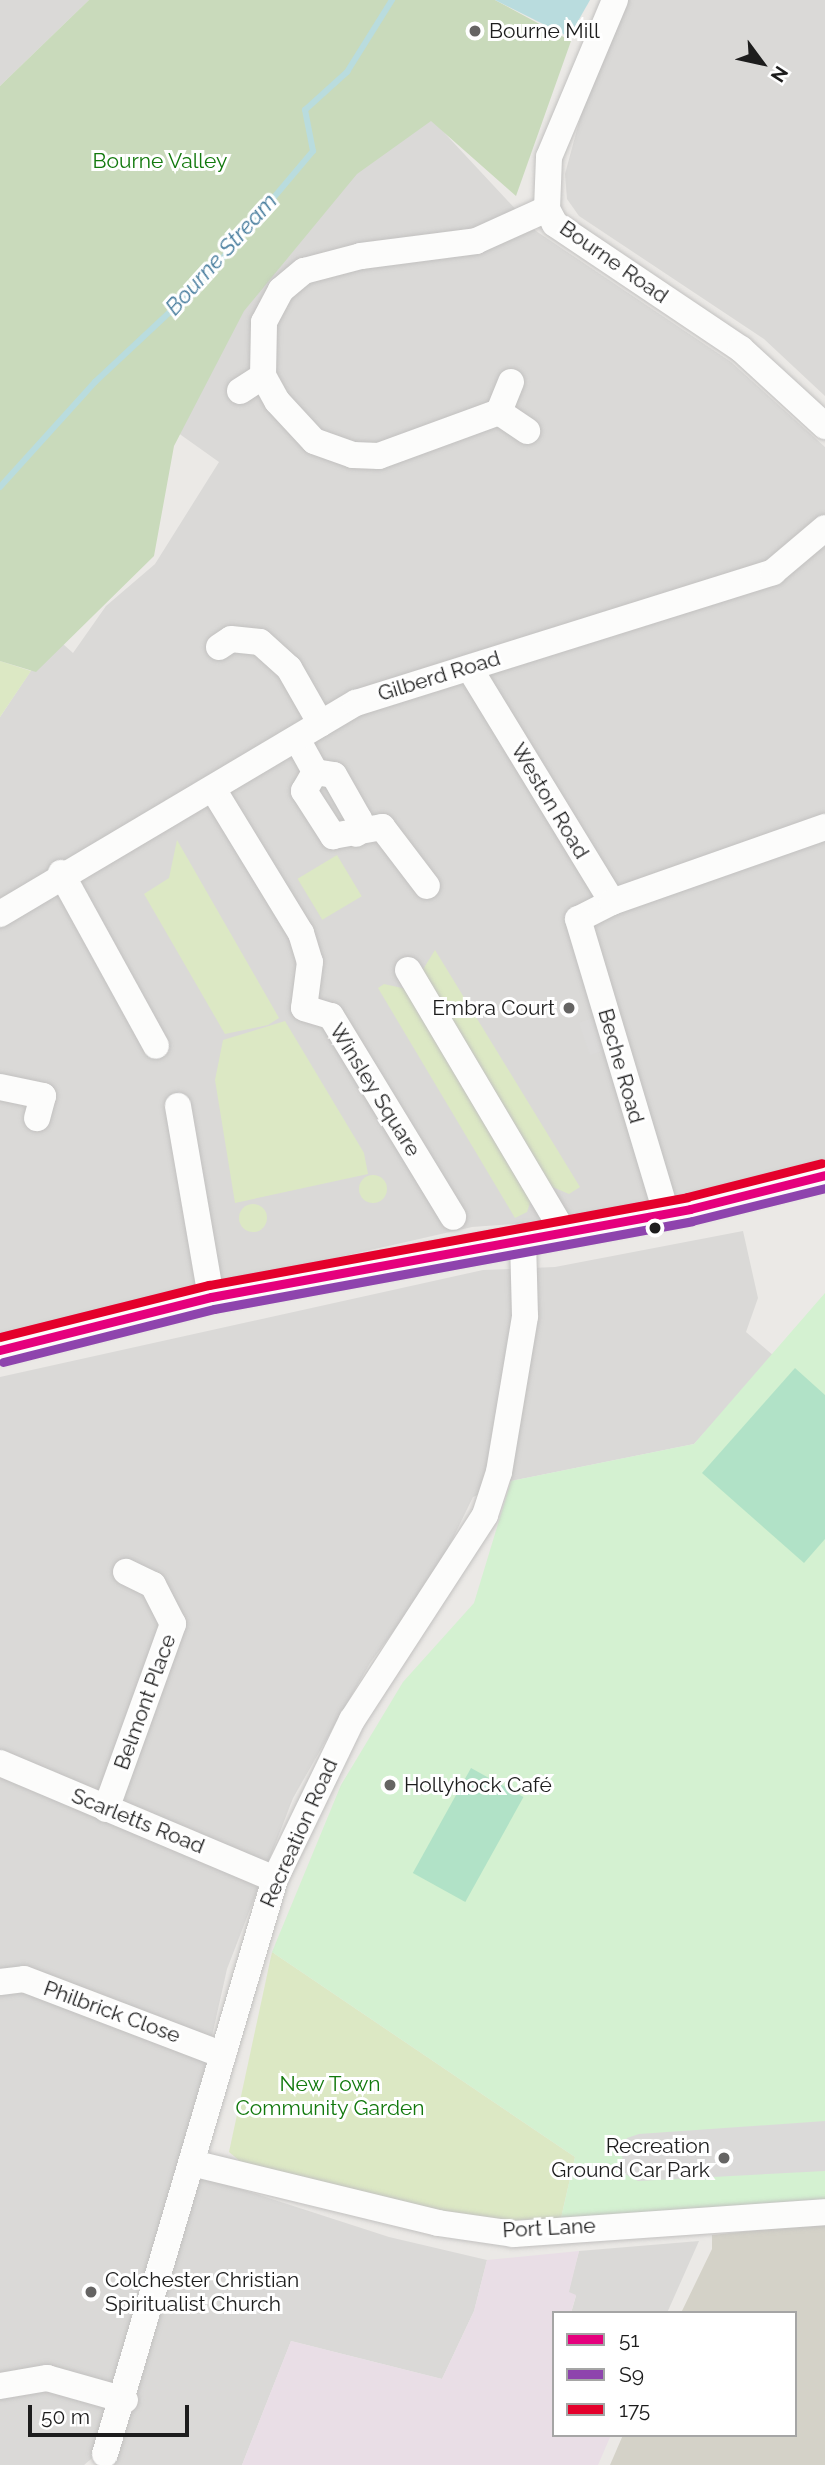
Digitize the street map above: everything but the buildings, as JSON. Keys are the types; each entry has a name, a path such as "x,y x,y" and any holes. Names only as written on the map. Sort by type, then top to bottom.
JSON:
{"street":[{"name":"Bourne Road","path":"615,0 549,157 547,209 555,224 741,349 825,426"},
{"path":"511,383 499,412 379,456 353,455 314,441 263,376 264,322 281,290 304,271 361,256 476,241 547,209"},
{"path":"240,391 263,376"},
{"path":"499,412 527,432"},
{"name":"Gilberd Road","path":"0,914 61,873 213,789 321,724 396,686 470,669 773,572 825,528"},
{"path":"219,647 231,639 260,642 289,667 321,724"},
{"name":"Weston Road","path":"470,669 612,902"},
{"path":"297,739 315,772 304,791 333,836 356,834 382,827 427,886"},
{"name":"Winsley Square","path":"213,789 301,933 310,962 304,1008 331,1016 453,1217"},
{"path":"612,902 825,827"},
{"path":"61,873 156,1046"},
{"name":"Beche Road","path":"612,902 578,919 666,1213"},
{"path":"408,970 563,1231"},
{"path":"0,1087 43,1096 37,1118"},
{"path":"177,1106 211,1297"},
{"path":"0,1350 211,1297 666,1213 825,1175"},
{"name":"Recreation Road","path":"106,2454 125,2400 196,2164 223,2055 275,1879 352,1720 485,1515 499,1472 525,1316 523,1238"},
{"name":"Belmont Place","path":"106,1809 173,1623 153,1585 127,1572"},
{"name":"Scarletts Road","path":"0,1763 275,1879"},
{"name":"Philbrick Close","path":"0,1982 24,1979 223,2055"},
{"name":"Port Lane","path":"196,2164 438,2223 513,2234 825,2211"},
{"path":"0,2386 47,2378 125,2400"}],"shaded area":[{"path":"0,0 89,0 0,86"},
{"path":"628,0 825,0 825,396 764,339 579,216 567,199 565,174 582,111"},
{"path":"411,97 536,231 731,362 825,447 825,1161 716,1189 541,1222 472,1227 0,1334 0,717 54,636 73,653 106,606 155,564 219,462 136,403"},
{"name":"Embra Court","path":"593,1018 604,1050 590,1055 579,1023"},
{"path":"743,1231 758,1298 746,1332 774,1356 694,1444 511,1481 473,1497 435,1575 370,1663 293,1798 227,1969 182,2170 389,2237 487,2260 474,2311 442,2379 291,2341 242,2465 105,2465 97,2454 84,2465 0,2465 0,1377 483,1270 555,1267"},
{"name":"Recreation Ground Car Park","path":"825,2121 825,2171 638,2181 623,2173 622,2150 627,2138 639,2134"},
{"path":"825,2223 825,2465 610,2465 622,2437 797,2437 797,2311 682,2311 712,2249 712,2235"},
{"path":"699,2241 668,2311 572,2311 576,2296 568,2293 579,2251"},
{"path":"579,2251 569,2292 576,2295 572,2311 552,2311 552,2437 610,2437 598,2465 242,2465 291,2341 442,2379 474,2311 487,2260"}],"green space":[{"name":"Bourne Valley","path":"89,0 495,0 571,41 516,196 431,121 357,174 244,311 174,446 154,556 36,672 0,661 0,86"},
{"path":"0,661 31,671 0,717"},
{"path":"177,840 279,1018 268,1025 225,1034 144,894 169,878"},
{"path":"337,855 362,896 322,920 298,879"},
{"path":"435,950 580,1187 569,1194 541,1182 422,971"},
{"path":"384,984 411,990 532,1197 527,1212 515,1218 378,988"},
{"path":"285,1021 364,1153 368,1174 235,1203 215,1080 223,1040"},
{"path":"373,1175 383,1179 387,1189 383,1199 373,1203 363,1199 359,1189 363,1179"},
{"path":"253,1204 263,1208 267,1218 263,1228 253,1232 243,1228 239,1218 243,1208"},
{"path":"825,1293 825,2199 561,2218 575,2157 272,1952 341,1785 403,1682 474,1603 511,1481 694,1444"},
{"path":"795,1368 825,1395 825,1539 804,1563 702,1473"},
{"path":"471,1768 523,1797 465,1902 413,1873"},
{"name":"New Town Community Garden","path":"272,1952 575,2157 561,2218 477,2222 241,2162 229,2152"}],"water":[{"path":"495,0 590,0 569,37"}],"waterway":[{"name":"Bourne Stream","path":"0,487 95,382 204,280 313,151 305,110 347,72 392,0"}],"transit line":[{"name":"175","path":"0,1337 209,1285 687,1197 822,1163"},
{"name":"51","path":"0,1350 211,1297 690,1209 825,1175"},
{"name":"S9","path":"3,1362 214,1309 692,1221 825,1188"}],"place":[{"name":"Bourne Mill","path":"475,31"},
{"name":"Embra Court","path":"569,1008"},
{"name":"Hollyhock Café","path":"390,1785"},
{"name":"Recreation Ground Car Park","path":"724,2158"},
{"name":"Colchester Christian Spiritualist Church","path":"91,2292"}]}
